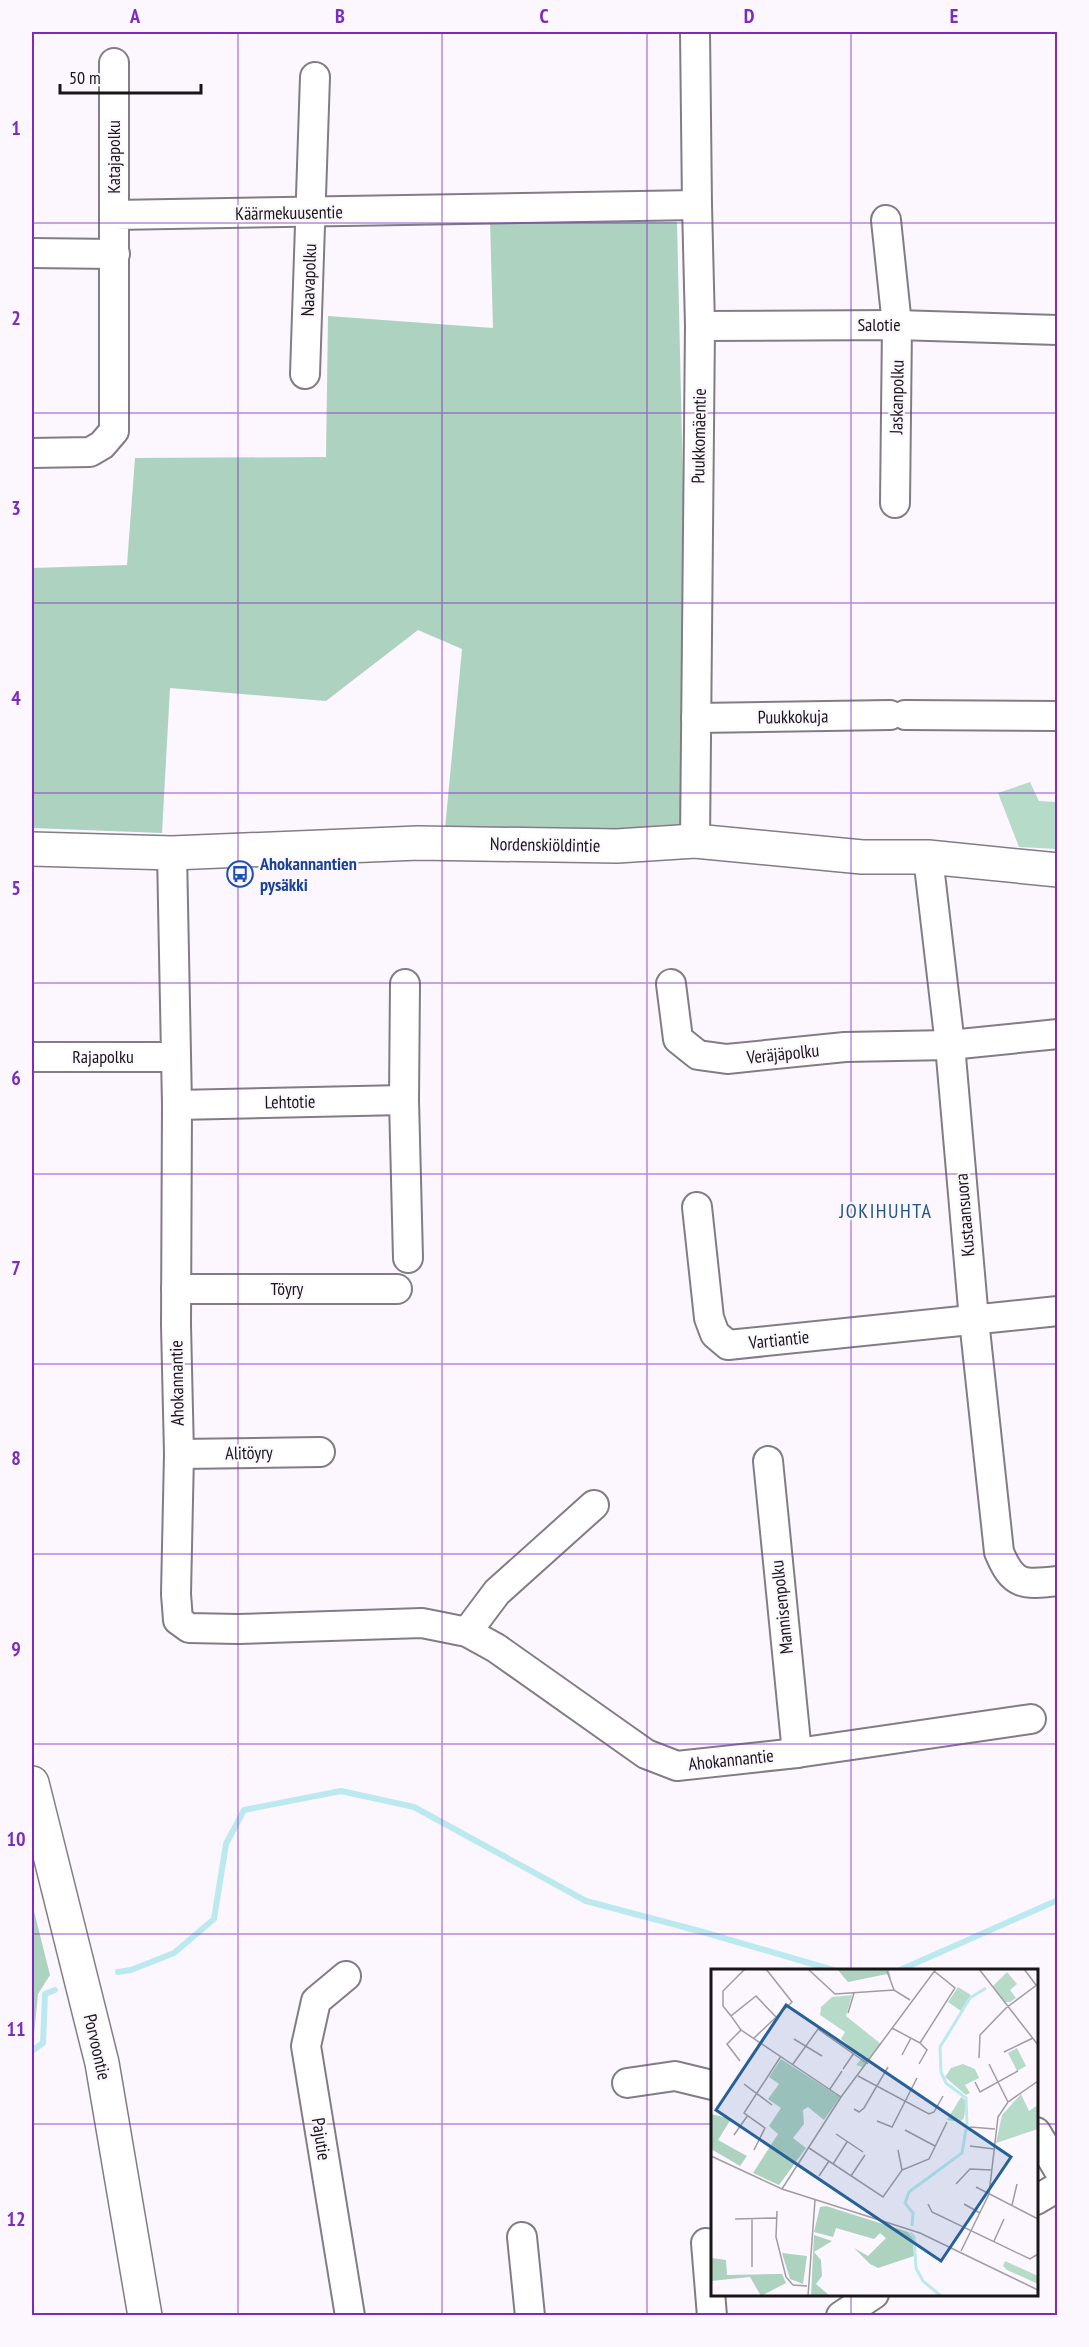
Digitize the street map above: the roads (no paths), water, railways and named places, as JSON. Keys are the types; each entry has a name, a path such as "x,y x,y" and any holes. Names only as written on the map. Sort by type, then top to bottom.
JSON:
{"main road":[{"name":"Nordenskiöldintie","path":"32,849 172,853 418,843 617,846 695,841 862,857 928,858 1058,870"},
{"name":"Porvoontie","path":"32,1782 102,2063 145,2316"}],"street":[{"name":"Puukkomäentie","path":"695,841 700,326 696,205 696,32"},
{"name":"Katajapolku","path":"114,63 114,215"},
{"name":"Naavapolku","path":"305,374 315,77"},
{"name":"Käärmekuusentie","path":"114,215 696,205"},
{"path":"32,453 90,452 102,445 114,431 114,215"},
{"name":"Jaskanpolku","path":"886,220 897,325 895,503"},
{"path":"32,253 115,254"},
{"name":"Salotie","path":"700,326 897,325 1058,330"},
{"name":"Puukkokuja","path":"696,718 898,715 1058,716"},
{"name":"Ahokannantie","path":"172,853 177,1104 176,1289 179,1454 176,1594 178,1620 189,1628 238,1629 422,1623 467,1632 495,1648 646,1754 677,1766 797,1753 1031,1719"},
{"name":"Kustaansuora","path":"928,858 950,1045 974,1320 999,1552 1006,1571 1020,1581 1037,1583 1058,1581"},
{"path":"405,984 404,1100 408,1258"},
{"name":"Veräjäpolku","path":"671,984 678,1040 698,1055 727,1059 845,1047 950,1045 1058,1034"},
{"name":"Rajapolku","path":"32,1057 175,1057"},
{"name":"Lehtotie","path":"177,1104 404,1100"},
{"name":"Vartiantie","path":"697,1207 709,1318 715,1334 728,1345 974,1320"},
{"name":"Töyry","path":"176,1289 397,1289"},
{"path":"974,1320 1058,1311"},
{"name":"Alitöyry","path":"179,1454 320,1452"},
{"name":"Mannisenpolku","path":"768,1461 797,1753"},
{"path":"467,1632 497,1592 594,1505"},
{"name":"Pajutie","path":"346,1976 316,2001 306,2046 350,2316"},
{"path":"627,2083 675,2076 711,2085"},
{"path":"1038,2135 1058,2169"},
{"path":"1038,2199 1058,2187"},
{"path":"522,2237 530,2316"},
{"path":"706,2243 712,2316"},
{"path":"841,2316 872,2296"}],"waterway":[{"path":"118,1972 131,1970 174,1953 214,1919 226,1844 244,1810 341,1791 414,1807 586,1901 830,1969"},
{"path":"902,1969 1058,1900"},
{"path":"32,2051 43,2043 45,1994 55,1990"}],"place":[{"name":"Ahokannantien pysäkki","path":"240,874"}],"district":[{"name":"JOKIHUHTA","path":"886,1211"}]}
